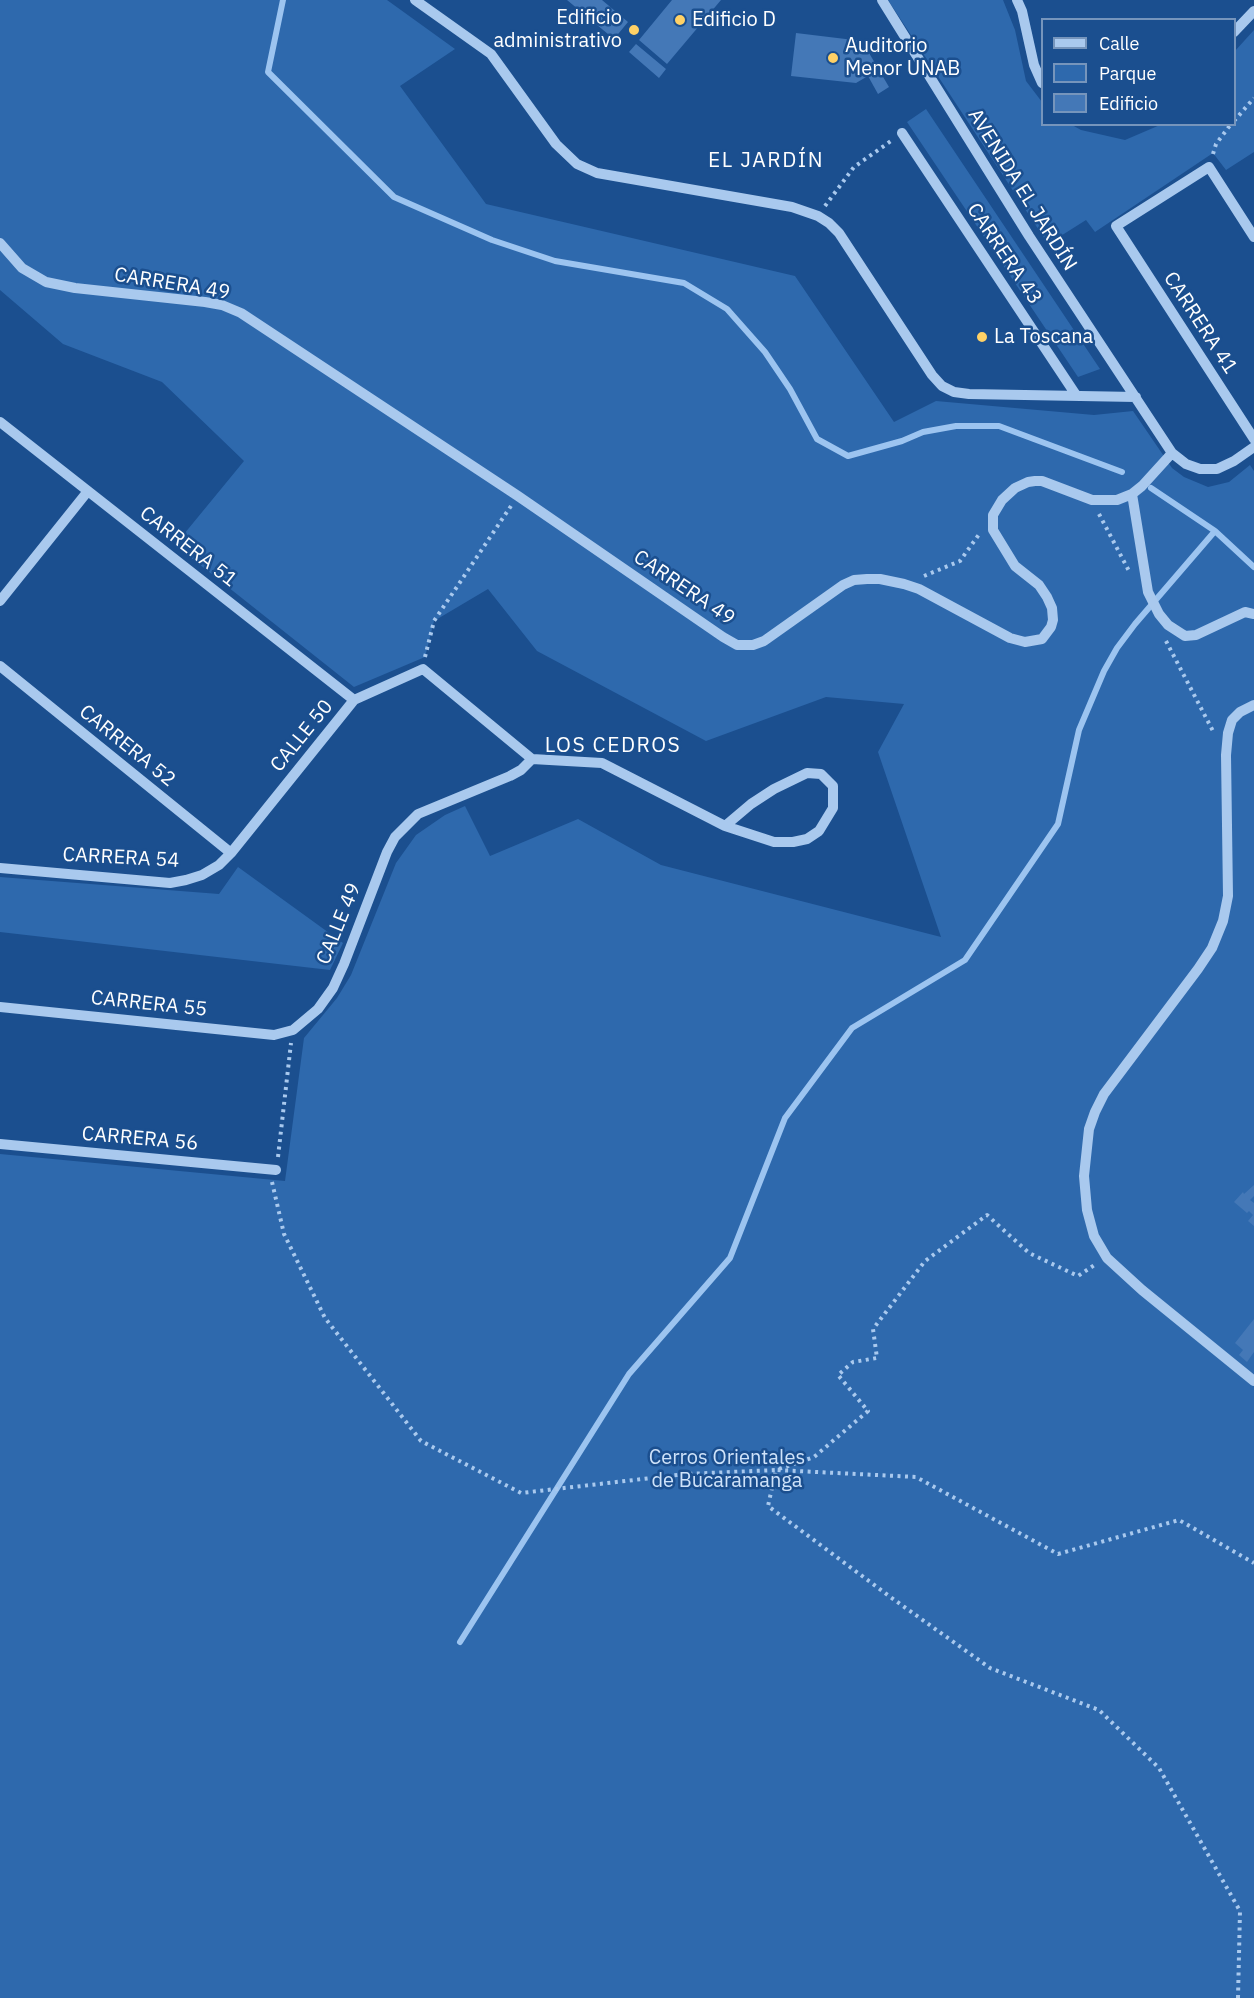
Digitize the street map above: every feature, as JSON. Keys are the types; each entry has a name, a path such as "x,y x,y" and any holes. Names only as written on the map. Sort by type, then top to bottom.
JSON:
{"street":[{"path":"415,0 491,54 556,144 577,164 597,173 792,207 818,216 839,233 932,375 942,386 962,393 1136,397"},
{"name":"AVENIDA EL JARDÍN","path":"882,0 1029,236 1172,453 1186,464 1200,469 1217,469 1234,461 1254,447"},
{"path":"1017,0 1022,11 1034,65 1041,81"},
{"path":"1236,30 1254,11"},
{"name":"CARRERA 43","path":"902,133 1076,395"},
{"path":"1209,167 1254,237"},
{"name":"CARRERA 41","path":"1209,167 1116,226 1254,439"},
{"name":"CARRERA 49","path":"0,243 22,268 46,282 75,288 205,302 222,305 241,313 518,496 737,645 753,645 764,641 831,592 854,580 880,579 919,589 1010,638 1025,642 1042,639 1051,627 1052,608 1039,585 1015,566 1002,548 993,530 993,515"},
{"name":"CARRERA 51","path":"0,422 354,700"},
{"path":"993,515 1008,494 1028,482 1042,481 1092,500 1111,501 1132,494 1172,453"},
{"path":"0,601 88,491"},
{"path":"1132,494 1149,592 1159,614 1168,625 1185,636 1196,635 1245,612 1254,614"},
{"name":"CARRERA 52","path":"0,666 231,853"},
{"path":"423,669 532,759 602,763 725,826 774,842 807,840 819,831 833,808 833,786 820,774 807,773 774,789 751,804 725,826"},
{"name":"CALLE 50","path":"231,853 354,700 423,669"},
{"path":"1254,705 1240,712 1232,720 1228,733 1226,755 1228,896 1223,921 1212,948 1198,969 1104,1094 1089,1130 1084,1176 1087,1210 1094,1236 1107,1258 1142,1290 1254,1382"},
{"name":"CALLE 49","path":"293,1029 318,1009 333,988 395,837 418,814 510,776 521,770 532,759"},
{"name":"CARRERA 54","path":"0,868 170,883 202,875 219,865 231,853"},
{"name":"CARRERA 55","path":"0,1007 274,1035 293,1029"},
{"name":"CARRERA 56","path":"0,1144 276,1170"}],"path":[{"path":"1236,119 1254,98"},
{"path":"1209,167 1216,144 1230,126"},
{"path":"818,216 854,167 902,133"},
{"path":"423,669 434,621 518,496"},
{"path":"1092,500 1133,577"},
{"path":"904,584 960,561 993,515"},
{"path":"1166,640 1226,755"},
{"path":"293,1029 276,1170 271,1183 284,1234 325,1318 421,1441 521,1493 686,1474 776,1470 916,1476 1058,1554 1179,1520 1254,1563"},
{"path":"776,1470 814,1457 868,1411 838,1375 853,1362 877,1358 873,1329 925,1261 987,1215 1029,1252 1078,1275 1107,1258"},
{"path":"776,1470 768,1506 990,1668 1099,1710 1159,1768 1240,1911 1238,1998"}],"green space":[{"name":"Cerros Orientales de Bucaramanga","path":"0,0 387,0 455,49 400,86 486,204 795,276 894,422 936,401 1094,415 1133,411 1172,468 1184,477 1208,487 1229,482 1250,465 1254,471 1254,1998 0,1998 0,1154 285,1181 304,1038 337,998 351,975 396,863 416,835 445,815 465,806 490,856 578,819 661,865 941,937 878,752 904,704 826,697 706,741 537,651 488,589 434,621 425,657 354,687 175,545 244,461 162,382 63,344 0,290"},
{"path":"888,0 1003,0 1015,30 1026,81 1041,101 1041,126 1074,126 1081,130 1125,140 1158,126 1236,126 1236,50 1254,30 1254,152 1226,170 1213,153 1095,232 1086,220 1048,244"},
{"path":"926,109 1100,369 1078,377 907,122"},
{"path":"238,867 343,943 330,970 0,932 0,877 219,894"}],"building":[{"path":"567,0 602,0 628,22 614,39"},
{"name":"Edificio D","path":"672,0 721,0 667,64 639,40"},
{"name":"Auditorio Menor UNAB","path":"796,33 862,41 889,87 878,94 868,76 856,83 791,76"},
{"path":"636,44 666,69 659,78 629,52"},
{"path":"1254,1185 1254,1196 1250,1200 1254,1203 1254,1226 1248,1221 1253,1215 1234,1202"},
{"path":"1254,1319 1254,1352 1247,1362 1239,1355 1243,1350 1235,1343"}],"waterway":[{"path":"283,0 268,72 394,197 492,240 555,261 684,283 727,309 765,352 790,389 817,439 848,456 902,441 923,432 956,426 999,426 1122,472"},
{"path":"1151,488 1215,531 1254,567"},
{"path":"460,1642 629,1374 730,1258 785,1118 852,1028 965,960 1058,824 1079,730 1104,671 1117,648 1135,624 1215,531"}],"place":[{"name":"Edificio D","path":"680,20"},
{"name":"Edificio administrativo","path":"634,30"},
{"name":"Auditorio Menor UNAB","path":"833,58"},
{"name":"La Toscana","path":"982,337"}],"district":[{"name":"EL JARDÍN","path":"766,161"},
{"name":"LOS CEDROS","path":"613,746"}]}
